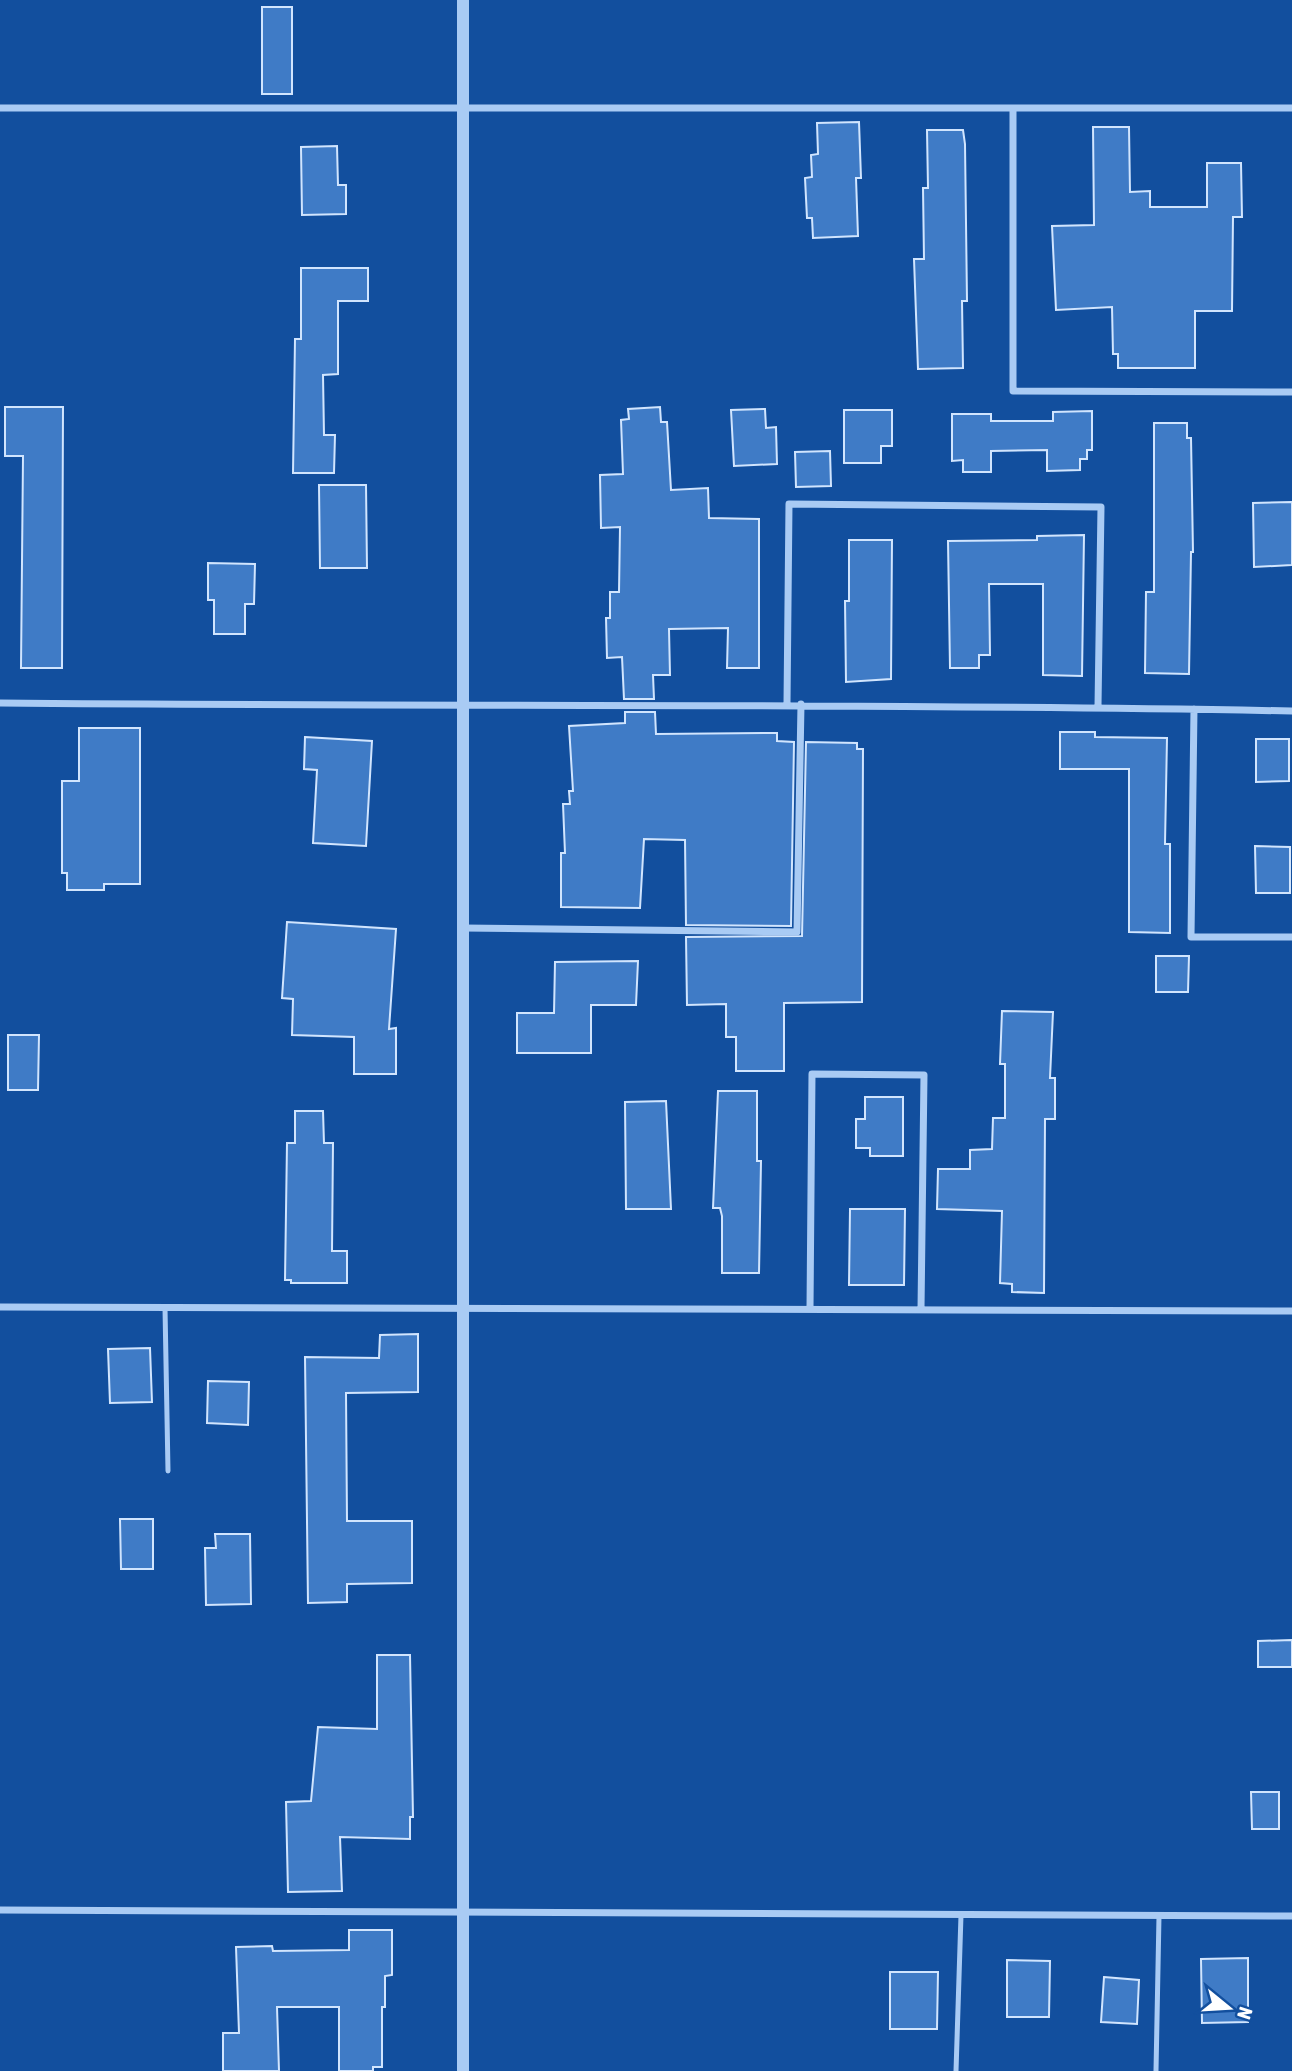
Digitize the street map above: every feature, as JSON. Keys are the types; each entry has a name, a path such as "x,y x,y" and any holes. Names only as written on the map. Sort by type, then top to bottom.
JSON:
{"street":[{"path":"463,0 463,2071"},
{"path":"0,108 1292,108"},
{"path":"1013,109 1013,391 1292,392"},
{"path":"787,704 789,504 802,504 1101,507 1098,706"},
{"path":"0,703 465,707 801,704 1098,706 1292,711"},
{"path":"461,928 797,932 801,704"},
{"path":"1194,709 1191,937 1292,937"},
{"path":"810,1308 812,1074 840,1074 924,1075 921,1309"},
{"path":"0,1307 1292,1311"},
{"path":"0,1910 463,1910 1292,1916"}],"lane":[{"path":"165,1308 168,1471"},
{"path":"956,2071 961,1915"},
{"path":"1156,2071 1159,1916"}],"building":[{"path":"262,7 292,7 292,94 262,94"},
{"path":"859,122 861,178 856,178 858,236 813,238 812,218 807,218 805,178 812,177 811,155 818,154 817,123"},
{"path":"1093,127 1129,127 1130,192 1150,191 1150,207 1207,207 1207,163 1241,163 1242,217 1233,217 1232,311 1195,311 1195,368 1118,368 1118,354 1113,354 1112,307 1056,310 1052,226 1094,225"},
{"path":"927,130 963,130 967,301 962,301 963,368 918,369 914,259 924,259 923,188 928,188"},
{"path":"337,146 338,185 346,185 346,214 302,215 301,147"},
{"path":"301,268 368,268 368,301 338,301 338,374 323,375 324,435 335,435 334,473 293,473 295,339 301,339"},
{"path":"5,407 63,407 62,668 21,668 23,456 5,456"},
{"path":"660,407 661,422 667,422 671,490 708,488 709,518 759,519 759,668 727,668 728,628 669,629 670,675 653,675 654,699 624,699 622,657 607,658 606,618 610,618 610,592 619,592 620,527 601,528 600,475 623,474 621,420 629,419 628,409"},
{"path":"765,409 766,428 776,427 777,464 734,466 731,410"},
{"path":"844,410 892,410 892,446 881,446 881,463 844,463"},
{"path":"1092,411 1092,450 1087,450 1087,459 1080,459 1080,470 1047,471 1047,450 991,451 991,472 963,472 963,460 952,461 952,414 991,414 991,421 1053,421 1053,412"},
{"path":"1154,423 1187,423 1187,438 1191,438 1193,552 1189,674 1145,673 1146,592 1154,592"},
{"path":"830,451 831,486 796,487 795,452"},
{"path":"319,485 366,485 367,568 320,568"},
{"path":"1292,502 1292,565 1254,567 1253,503"},
{"path":"1084,535 1082,676 1043,675 1043,584 989,584 990,655 979,655 979,668 950,668 948,541 1037,540 1037,536"},
{"path":"849,540 892,540 891,679 846,682 845,601 849,601"},
{"path":"208,563 255,564 254,604 245,604 245,634 214,634 214,600 208,600"},
{"path":"625,712 655,712 656,734 777,733 777,741 794,742 791,926 686,925 685,840 644,839 640,908 561,907 561,853 565,853 563,804 570,804 569,791 573,791 569,726 625,723"},
{"path":"79,728 140,728 140,884 104,884 104,890 67,890 67,873 62,873 62,781 79,781"},
{"path":"1060,732 1095,732 1095,737 1167,738 1165,844 1170,844 1170,933 1129,932 1129,769 1060,769"},
{"path":"305,737 372,741 366,846 313,843 317,770 304,769"},
{"path":"1256,739 1289,739 1289,781 1256,782"},
{"path":"806,742 857,743 857,749 863,749 862,1002 784,1003 784,1071 736,1071 736,1037 726,1037 726,1004 687,1005 686,937 802,936"},
{"path":"1255,846 1290,847 1290,893 1256,893"},
{"path":"287,922 396,929 389,1029 396,1028 396,1074 354,1074 354,1037 292,1035 293,999 282,998"},
{"path":"1156,956 1189,956 1188,992 1156,992"},
{"path":"638,961 636,1005 591,1005 591,1053 517,1053 517,1013 554,1013 555,962"},
{"path":"1002,1011 1053,1012 1050,1078 1055,1078 1055,1119 1045,1119 1044,1293 1012,1292 1012,1284 1000,1283 1002,1211 937,1209 938,1169 970,1169 970,1150 992,1149 993,1118 1005,1118 1005,1064 1000,1064"},
{"path":"8,1035 39,1035 38,1090 8,1090"},
{"path":"718,1091 757,1091 757,1161 761,1161 759,1273 722,1273 722,1216 720,1208 713,1208"},
{"path":"865,1097 903,1097 903,1156 870,1156 870,1148 856,1148 856,1119 865,1119"},
{"path":"666,1101 671,1209 626,1209 625,1102"},
{"path":"295,1111 323,1111 324,1143 333,1143 332,1251 347,1251 347,1283 291,1283 291,1280 285,1280 287,1143 295,1143"},
{"path":"850,1209 905,1209 904,1285 849,1285"},
{"path":"418,1334 418,1392 346,1393 347,1521 412,1521 412,1583 347,1584 347,1602 308,1603 305,1357 379,1358 380,1335"},
{"path":"150,1348 152,1402 110,1403 108,1349"},
{"path":"208,1381 249,1382 248,1425 207,1423"},
{"path":"120,1519 153,1519 153,1569 121,1569"},
{"path":"215,1534 250,1534 251,1604 206,1605 205,1548 216,1548"},
{"path":"1292,1640 1292,1667 1258,1667 1258,1641"},
{"path":"377,1655 410,1655 413,1817 410,1817 410,1839 340,1837 342,1891 288,1892 286,1802 311,1801 318,1727 377,1729"},
{"path":"1251,1792 1279,1792 1279,1829 1252,1829"},
{"path":"349,1930 392,1930 392,1975 385,1976 385,2007 382,2007 382,2067 373,2067 373,2071 339,2071 339,2007 277,2007 279,2071 223,2071 223,2033 239,2033 236,1947 272,1946 273,1951 349,1950"},
{"path":"1248,1958 1248,2022 1202,2023 1201,1959"},
{"path":"1007,1960 1050,1961 1049,2017 1007,2017"},
{"path":"890,1972 938,1972 937,2029 890,2029"},
{"path":"1104,1977 1139,1980 1137,2024 1101,2022"}]}
